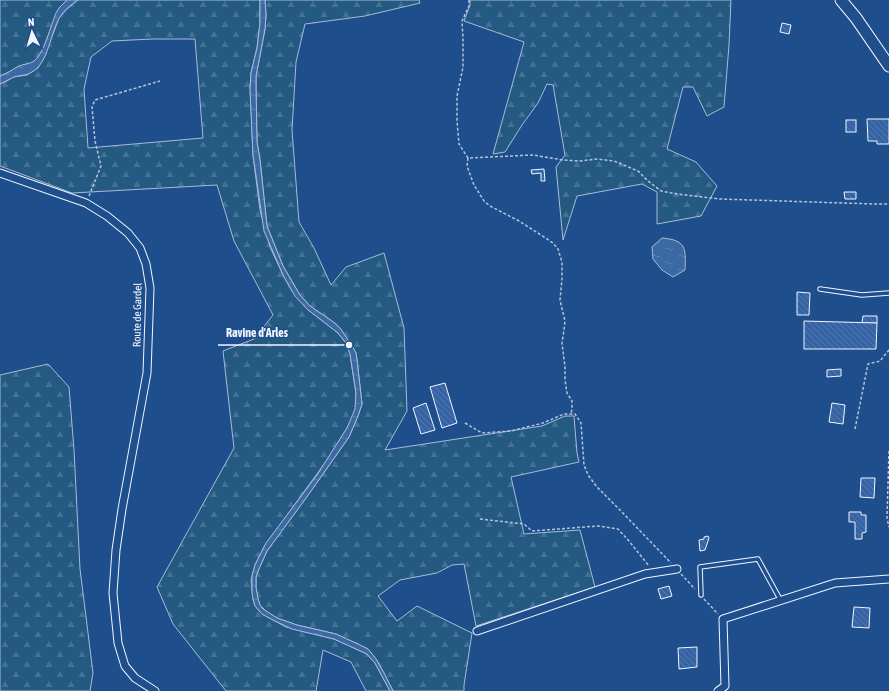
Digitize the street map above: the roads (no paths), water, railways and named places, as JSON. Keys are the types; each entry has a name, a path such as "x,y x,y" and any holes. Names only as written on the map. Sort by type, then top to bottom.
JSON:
{"main road":[{"path":"841,0 856,18 889,66"}],"street":[{"name":"Route de Gardel","path":"0,173 86,203 107,216 128,233 140,248 146,264 150,288 147,373 122,508 116,550 113,593 118,643 125,666 136,678 155,691"},
{"path":"477,631 645,574 677,569"},
{"path":"718,691 725,688 723,619 835,583 889,579"}],"lane":[{"path":"820,288 862,295 889,293"},
{"path":"701,595 700,566 758,559 781,601"}],"water":[{"path":"67,0 78,0 60,17 46,54 38,67 30,73 14,77 0,84 0,76 19,66 34,61 38,57 44,46 56,13"},
{"path":"260,0 265,0 266,15 265,29 256,76 257,142 267,226 283,266 300,295 310,306 340,328 356,353 362,404 349,437 267,551 256,577 258,599 263,609 277,618 297,625 336,634 368,649 376,659 393,691 390,691 375,663 367,654 334,639 292,629 273,620 262,614 255,606 253,599 252,576 255,565 266,543 317,475 347,428 355,409 356,393 350,354 346,343 338,333 307,309 295,296 284,277 264,231 253,155 250,90 251,73 257,48 260,23"},
{"path":"662,238 676,241 683,246 685,270 673,277 662,270 653,259 652,247"}],"place":[{"name":"Ravine d'Arles","path":"349,345"}]}
